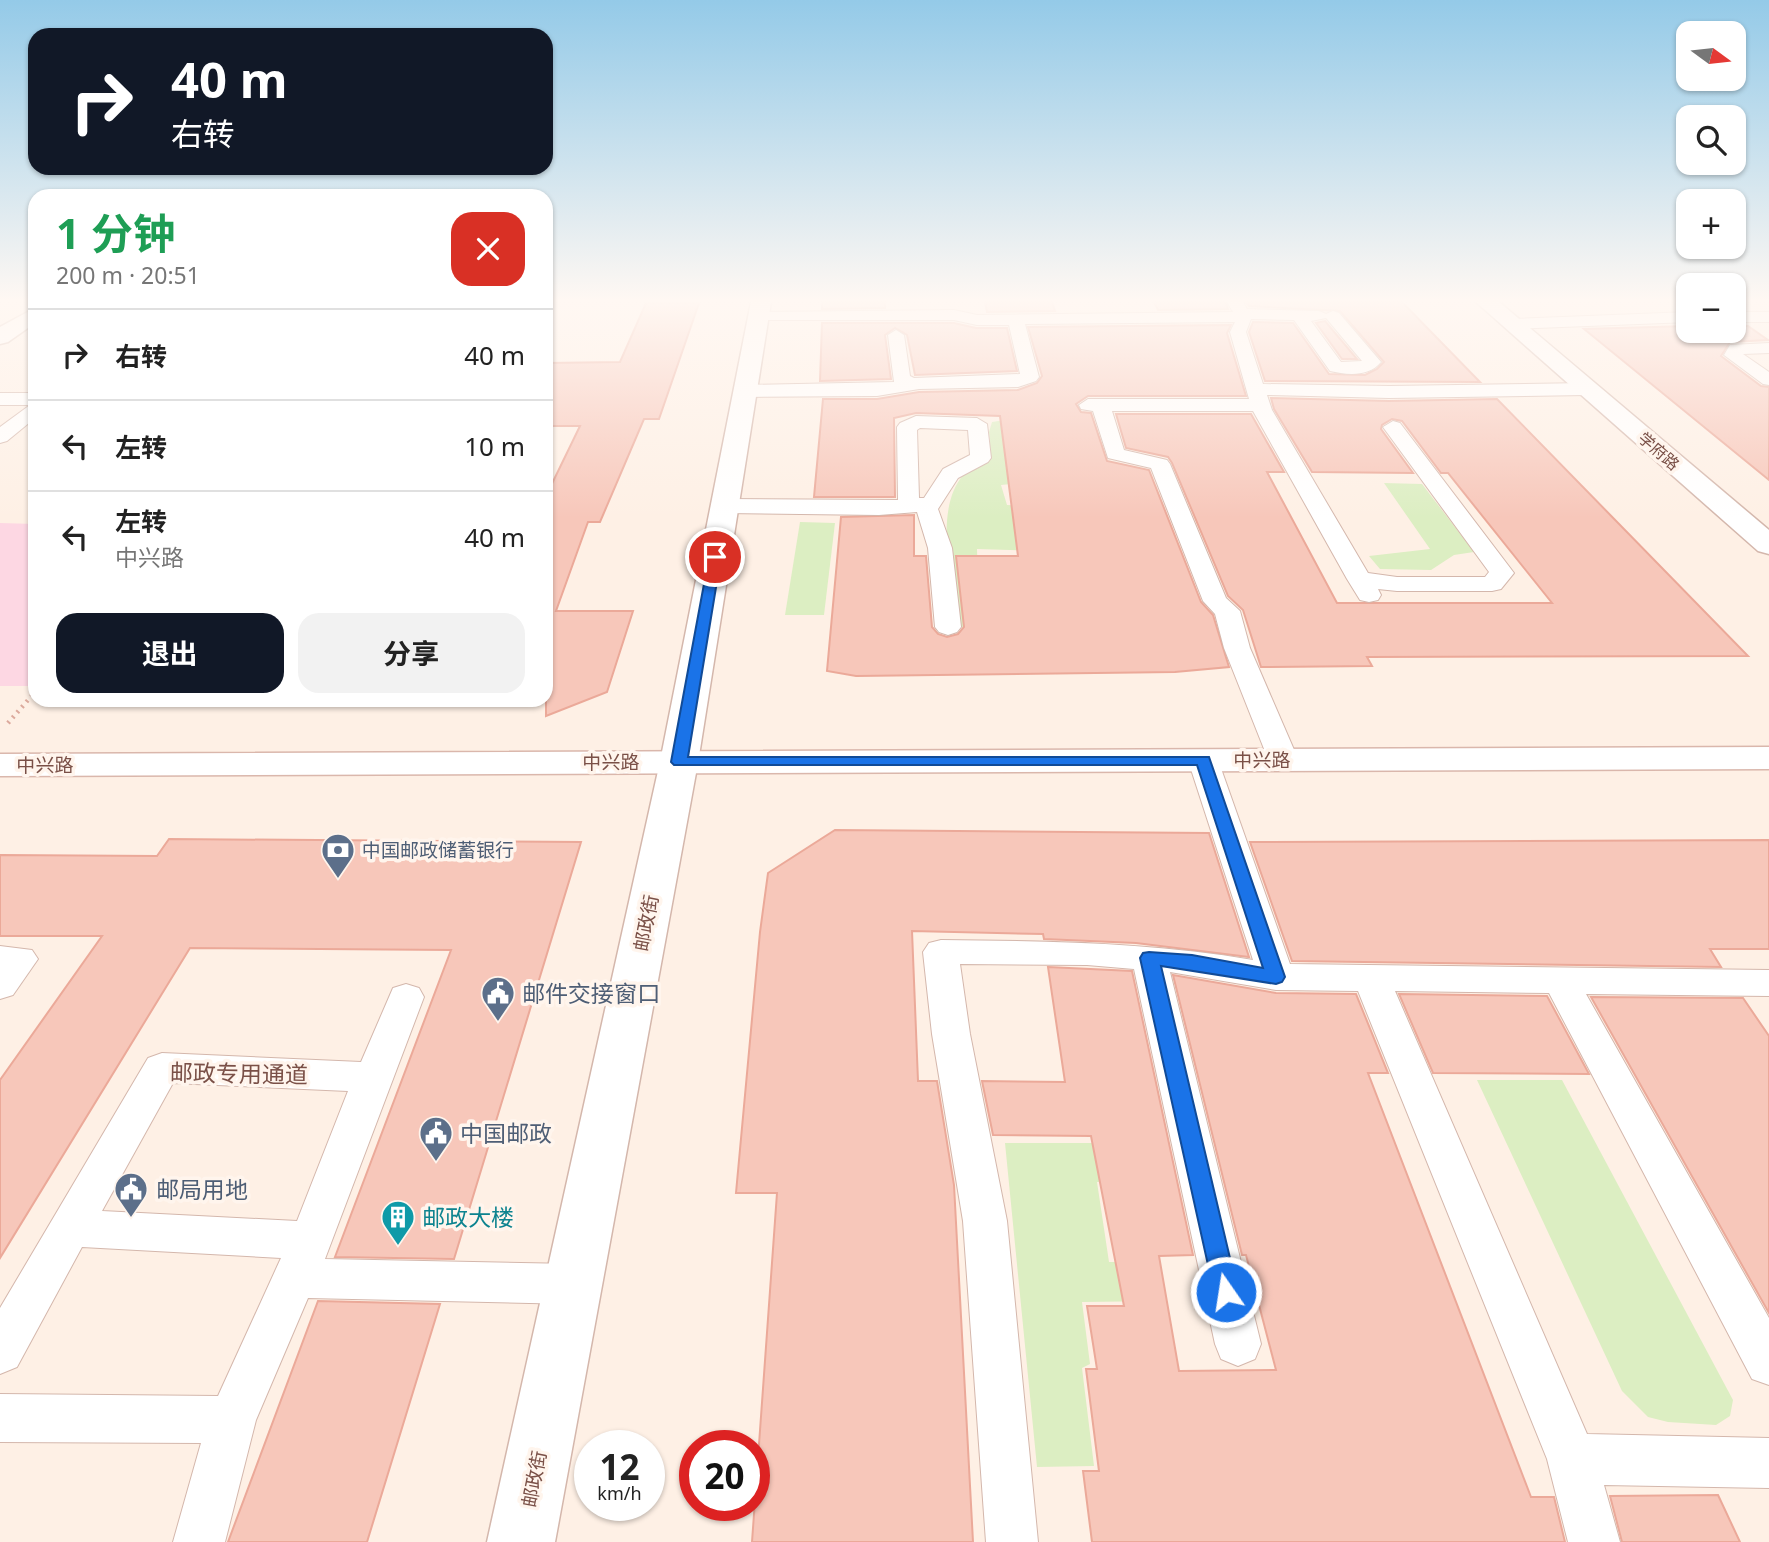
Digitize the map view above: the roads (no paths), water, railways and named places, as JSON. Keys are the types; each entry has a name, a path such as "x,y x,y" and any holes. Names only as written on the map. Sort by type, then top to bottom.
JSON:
{"street":[{"name":"邮政街","path":"521,1542 679,762 747,374"},
{"name":"学府路","path":"1570,374 1769,545"},
{"name":"中兴路","path":"0,765 1769,758"}],"lane":[{"path":"900,374 901,379 918,384"},
{"path":"744,391 877,390 918,384 1018,383 1030,377 1029,374"},
{"path":"1251,374 1258,397 1365,588 1397,584 1492,584 1502,573 1393,427"},
{"path":"1283,760 1237,648 1227,611 1215,601 1160,464 1115,454 1095,405 1389,392 1587,389"},
{"path":"0,399 28,399"},
{"path":"0,437 28,415"},
{"path":"724,506 916,506 932,503 937,489 959,465 981,458 976,425 916,422 907,426 906,470 909,503 916,506 940,548 948,627"},
{"path":"1203,760 1276,977"},
{"path":"1012,1542 985,1221 951,1034 941,952 1087,953 1192,962 1276,977 1561,981 1764,990"},
{"path":"0,958 20,959 0,986"},
{"path":"1149,958 1238,1344"},
{"path":"1371,978 1572,1459 1594,1542"},
{"path":"1561,981 1769,1363"},
{"path":"199,1542 214,1498 232,1420 304,1259 406,997"},
{"name":"邮政专用通道","path":"0,1352 162,1068 373,1077"},
{"path":"70,1228 304,1259 573,1284"},
{"path":"0,1418 232,1420"},
{"path":"1572,1459 1769,1463"}],"place":[{"name":"中国邮政储蓄银行","path":"338,880"},
{"name":"邮件交接窗口","path":"498,1023"},
{"name":"中国邮政","path":"436,1163"},
{"name":"邮局用地","path":"131,1219"},
{"name":"邮政大楼","path":"398,1247"}]}
